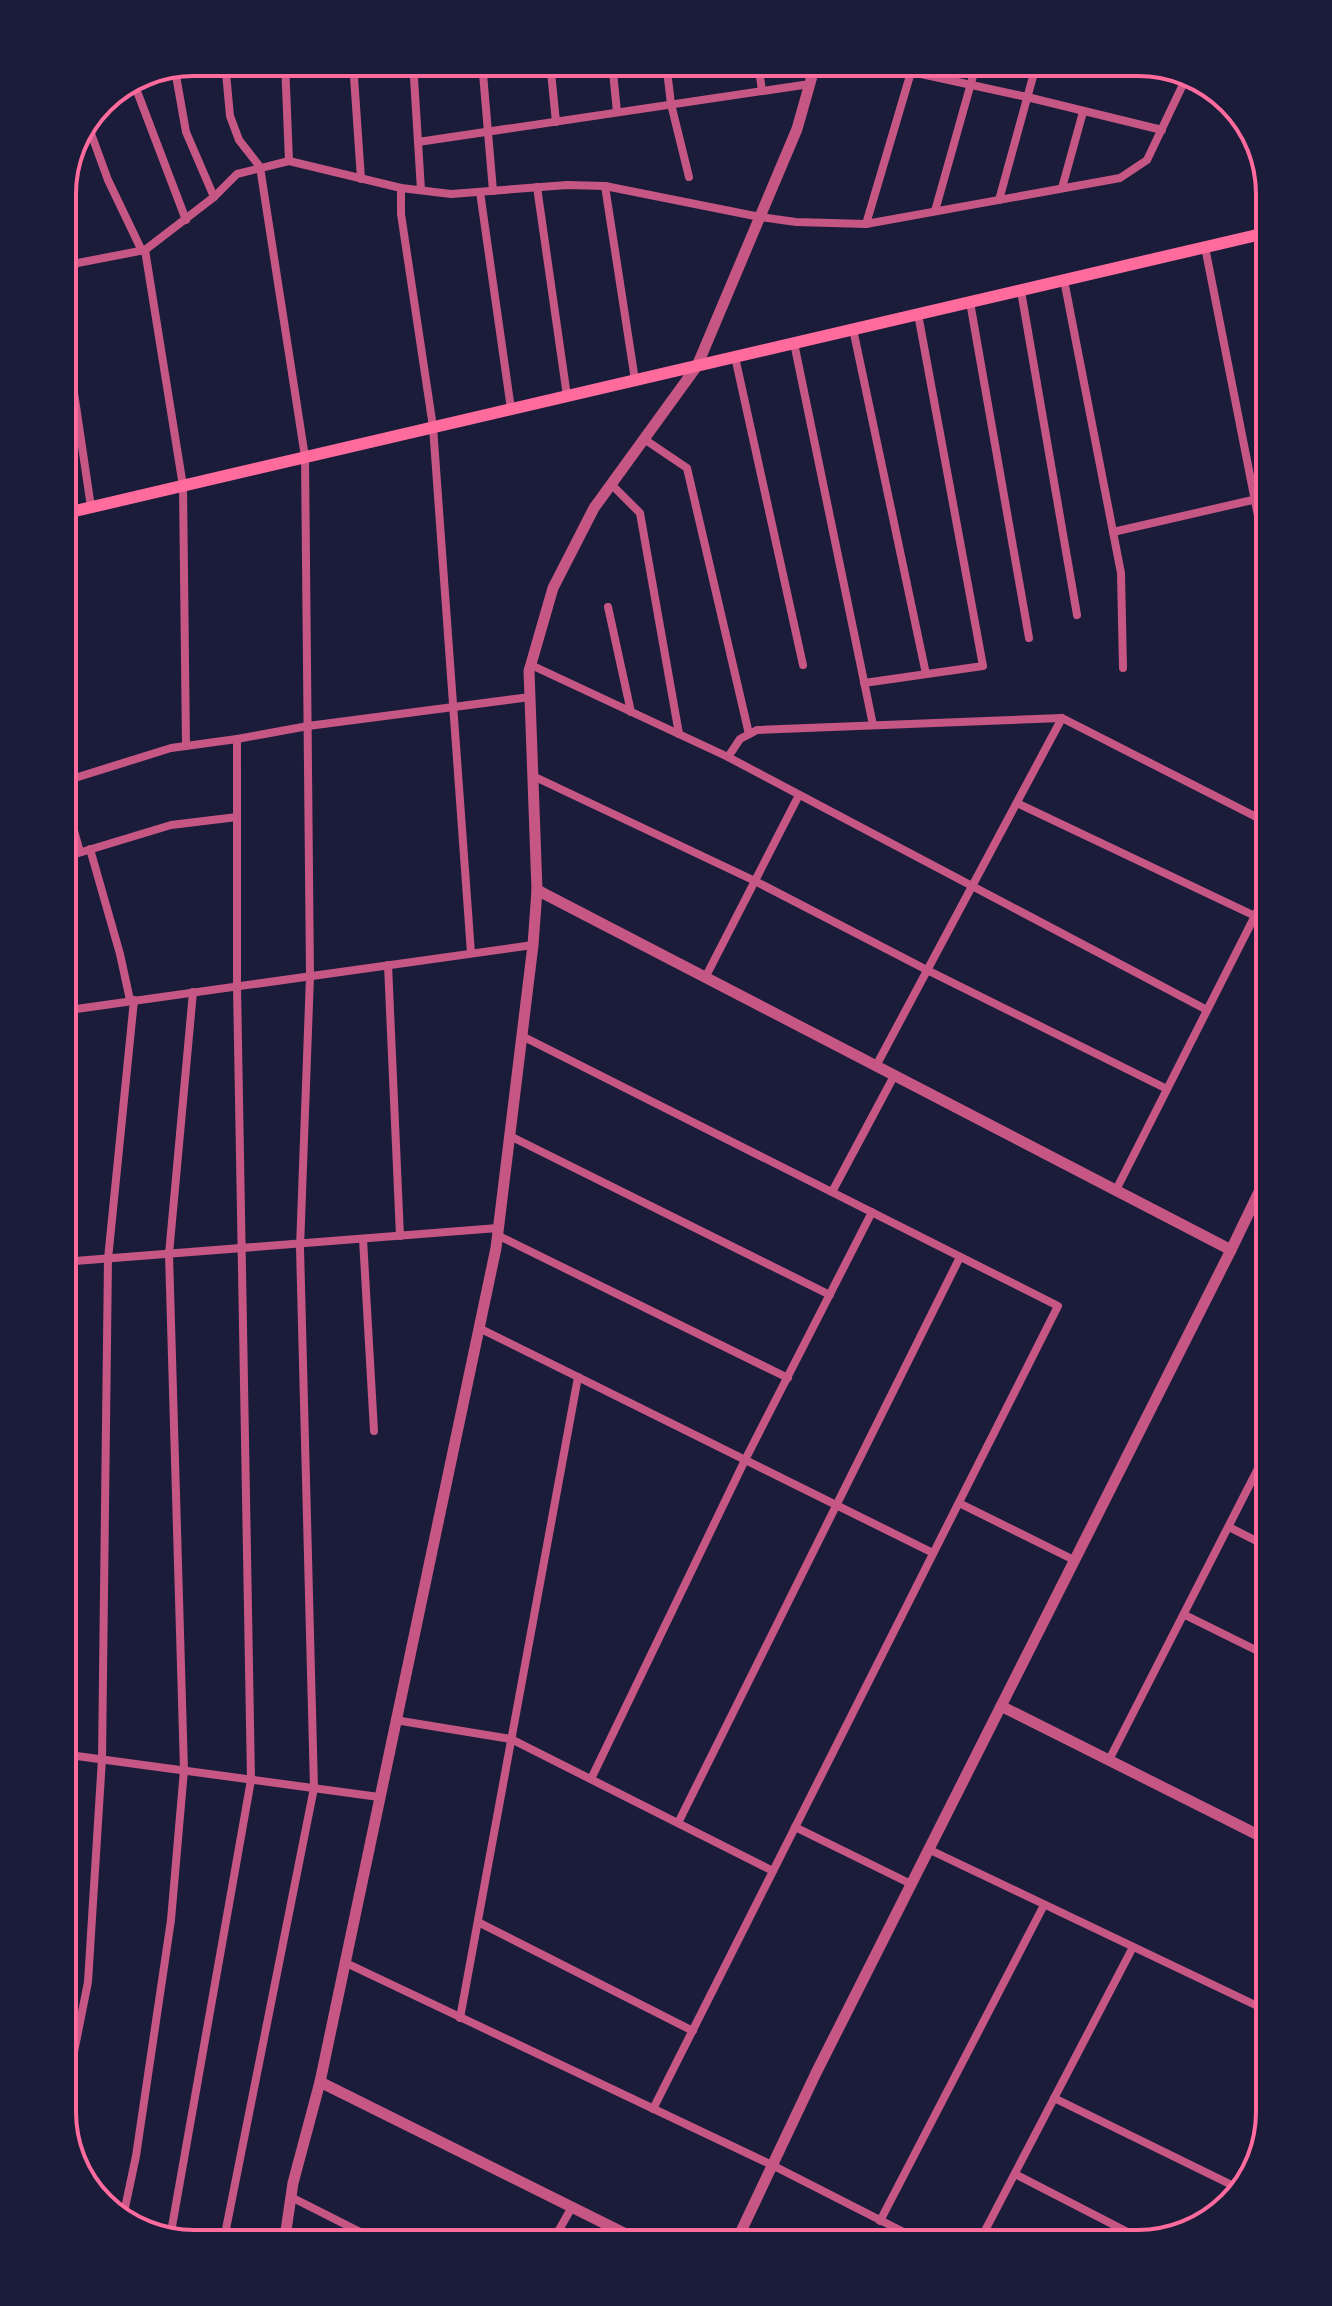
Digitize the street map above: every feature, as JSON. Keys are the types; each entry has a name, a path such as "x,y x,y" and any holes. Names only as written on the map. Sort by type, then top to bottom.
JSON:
{"main road":[{"path":"76,511 1256,235"}],"street":[{"path":"226,76 230,116 239,140 260,167 305,457 310,976 300,1244 314,1788 226,2230"},
{"path":"286,76 289,161"},
{"path":"354,76 361,179"},
{"path":"414,76 421,190"},
{"path":"483,76 493,191"},
{"path":"551,76 556,122"},
{"path":"613,76 617,112"},
{"path":"668,76 671,104 689,177"},
{"path":"760,76 762,91"},
{"path":"286,2230 291,2197 320,2082 498,1231 537,890 531,665 553,588 594,508 697,366 797,129 812,76"},
{"path":"866,224 910,76"},
{"path":"942,76 1162,130"},
{"path":"935,211 973,76"},
{"path":"999,200 1033,76"},
{"path":"176,78 186,132 214,197"},
{"path":"418,142 810,84"},
{"path":"76,263 144,250 186,220 237,174 289,161 401,188 451,194 567,185 605,186 760,217 796,222 866,224 1120,178 1147,160 1183,85"},
{"path":"137,91 186,220"},
{"path":"1062,188 1083,112"},
{"path":"92,136 108,180 144,250 183,486 186,746"},
{"path":"605,186 635,380"},
{"path":"537,187 567,396"},
{"path":"401,188 401,214 433,427 471,953"},
{"path":"480,192 511,409"},
{"path":"1205,247 1256,504"},
{"path":"1064,280 1121,573 1123,668"},
{"path":"1021,291 1077,615"},
{"path":"970,302 1029,638"},
{"path":"864,683 983,666 918,314"},
{"path":"853,329 926,674"},
{"path":"794,343 873,725"},
{"path":"735,357 803,665"},
{"path":"76,406 91,507"},
{"path":"644,439 687,468 749,734"},
{"path":"611,484 640,513 679,734"},
{"path":"1113,532 1255,499"},
{"path":"608,607 631,712"},
{"path":"531,665 728,757 1207,1010"},
{"path":"76,780 171,748 308,726 530,697"},
{"path":"728,757 740,739 757,730 1062,718 1256,817"},
{"path":"876,1066 1062,718"},
{"path":"172,2228 251,1780 237,986 237,739"},
{"path":"533,776 755,881 1167,1089"},
{"path":"705,978 799,795"},
{"path":"1017,803 1255,916 1116,1190"},
{"path":"76,853 171,825 237,817"},
{"path":"76,837 80,852"},
{"path":"76,2042 88,1982 102,1759 108,1259 132,1000 90,849"},
{"path":"537,890 1231,1250"},
{"path":"76,1009 533,945"},
{"path":"388,965 400,1236"},
{"path":"125,2208 136,2156 171,1920 184,1770 169,1254 193,992"},
{"path":"522,1036 1058,1306 653,2109"},
{"path":"832,1192 894,1076"},
{"path":"510,1136 830,1295"},
{"path":"742,2230 816,2073 1256,1198"},
{"path":"591,1779 745,1460 872,1212"},
{"path":"76,1261 498,1231 788,1378"},
{"path":"363,1239 374,1431"},
{"path":"678,1823 960,1257"},
{"path":"479,1328 933,1553"},
{"path":"460,2018 578,1377"},
{"path":"1109,1760 1256,1473"},
{"path":"959,1503 1074,1560"},
{"path":"1229,1527 1256,1541"},
{"path":"1185,1615 1256,1650"},
{"path":"1001,1706 1256,1834"},
{"path":"395,1720 511,1739 773,1871"},
{"path":"76,1756 379,1797"},
{"path":"795,1827 911,1884"},
{"path":"928,1849 1256,2005"},
{"path":"880,2221 1044,1905"},
{"path":"478,1922 693,2031"},
{"path":"985,2230 1133,1947"},
{"path":"344,1962 772,2165 898,2230"},
{"path":"320,2082 618,2230"},
{"path":"1054,2098 1231,2185"},
{"path":"1015,2174 1124,2230"},
{"path":"291,2197 356,2230"},
{"path":"559,2230 572,2207"}]}
